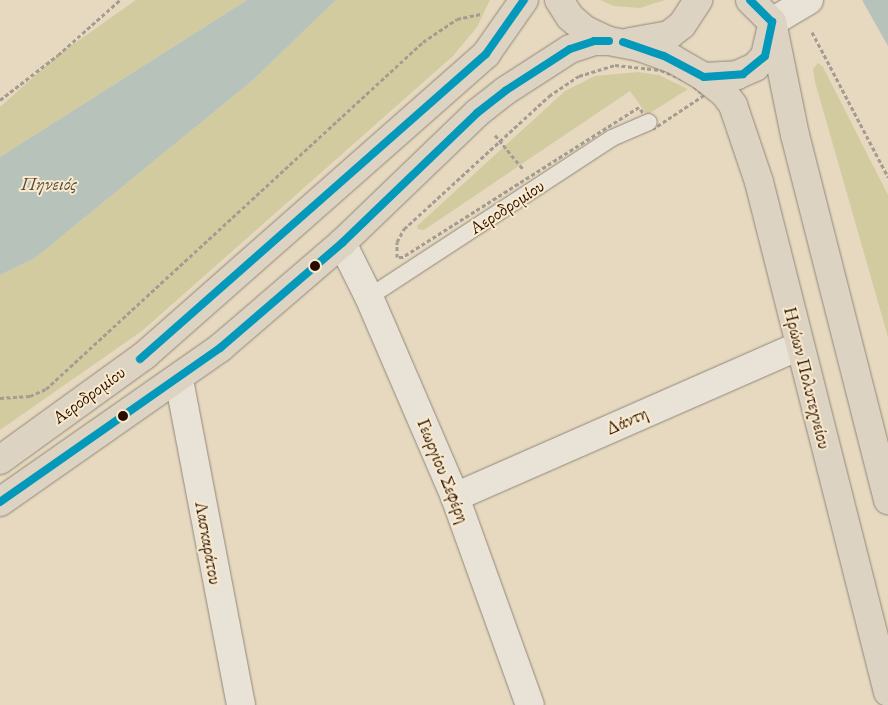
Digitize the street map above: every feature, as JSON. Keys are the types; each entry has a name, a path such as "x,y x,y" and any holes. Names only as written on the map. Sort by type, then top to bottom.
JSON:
{"main road":[{"name":"Αεροδρομίου","path":"0,460 145,355 486,54 524,0"},
{"name":"Ηρώων Πολυτεχνείου","path":"559,0 570,17 585,30 616,42 664,56 704,77 729,98 750,149 888,692"},
{"name":"Αεροδρομίου","path":"0,502 178,380 342,243 477,113 498,96 570,49 594,41 616,42 669,35 682,24 698,0"},
{"path":"750,0 772,22 797,144 888,500"},
{"path":"704,77 737,75 755,67 765,56 772,22"}],"street":[{"path":"772,22 808,0"},
{"name":"Γεωργίου Σεφέρη","path":"342,243 369,297 455,496 530,705"},
{"name":"Δάντη","path":"455,496 799,346"},
{"name":"Λασκαράτου","path":"178,380 241,705"}],"lane":[{"name":"Αεροδρομίου","path":"369,297 612,138 649,122"}],"path":[{"path":"0,100 58,55 120,0"},
{"path":"808,0 813,11 808,18 814,35 888,177"},
{"path":"0,398 30,396 46,390 423,42 457,19 490,12"},
{"path":"647,66 689,82 704,95 652,129 649,122 639,107 403,257 397,257 397,242 404,229 564,84 600,68 647,66"}],"shaded area":[{"path":"136,0 247,0 0,157 0,107 58,55"},
{"path":"336,0 490,0 477,27 453,56 142,331 0,430 0,275 35,258 252,81"},
{"path":"600,0 665,0 640,8 614,6"},
{"path":"818,63 823,67 888,195 888,337 815,82 813,69"},
{"path":"638,72 659,75 688,89 647,115 630,91 424,230 418,229 417,226 565,91 595,76"}],"water":[{"name":"Πηνειός","path":"247,0 336,0 252,81 35,258 0,275 0,157"},
{"path":"862,0 888,0 888,46"}],"transit line":[{"path":"140,359 486,54 524,0"},
{"path":"623,42 664,56 704,77 743,74 765,56 772,22 750,0"},
{"path":"0,502 220,348 342,243 477,113 505,91 570,49 594,41 609,41"}]}
